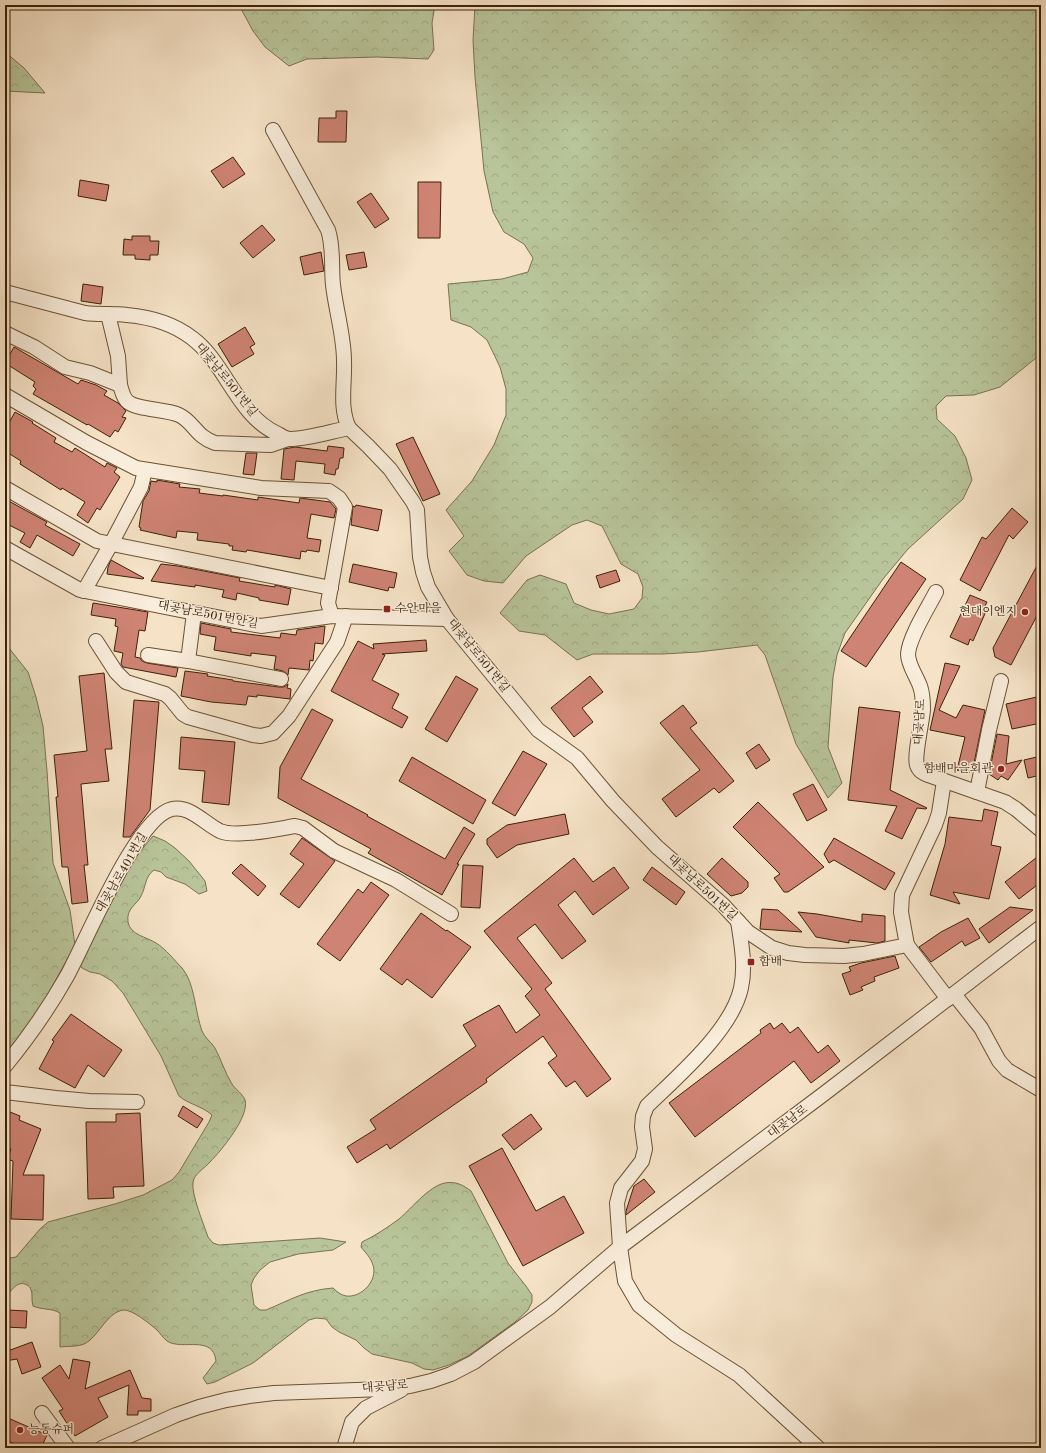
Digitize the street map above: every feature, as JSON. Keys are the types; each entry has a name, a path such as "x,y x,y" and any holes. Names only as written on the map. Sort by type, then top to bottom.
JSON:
{"street":[{"path":"108,314 118,356 120,385 123,396 129,402 179,415 189,422 202,437 215,443 271,445 288,439 348,428 343,408 344,354 333,285 331,239 328,230 273,130"},
{"name":"대곶남로501번길","path":"5,292 84,313 127,315 146,318 165,323 179,329 193,338 214,362 252,415 271,431 288,439"},
{"path":"5,333 34,347 65,367 120,385"},
{"path":"5,395 87,443 136,468 261,488 329,492 339,498 345,507 328,603 332,616"},
{"name":"대곶남로501번길","path":"348,428 390,469 413,502 417,510 420,557 423,572 428,587 447,619 538,730 577,758 613,801 657,847 723,905 748,932 772,948 788,953 805,955 850,956 907,945"},
{"path":"84,591 141,487 144,470"},
{"path":"5,488 97,541 331,588"},
{"name":"대곶남로501번안길","path":"5,548 84,591 261,626 332,616 447,619"},
{"name":"대곶남로","path":"936,592 910,645 908,655 910,665 920,686 923,698 921,728 916,760 917,766 921,772 1004,802 1016,809 1041,830"},
{"path":"188,661 194,613"},
{"path":"96,641 116,672 126,682 165,694 183,714 188,717 209,724 261,736 272,734 289,716 338,642 346,616"},
{"path":"148,655 281,679"},
{"path":"977,792 989,730 1001,681"},
{"path":"944,781 939,813 935,825 902,895 901,912 907,945 951,997 981,1028 999,1061 1006,1070 1041,1090"},
{"name":"대곶남로401번길","path":"5,1066 43,1016 67,976 107,894 126,860 152,823 165,811 183,808 192,812 222,832 236,834 295,826 303,828 334,851 396,880 451,914"},
{"path":"738,921 742,956 742,987 738,999 726,1022 712,1041 647,1106 643,1116 642,1127 645,1149 642,1161 621,1188 618,1203 620,1247 625,1282 639,1305 676,1335 739,1375 818,1448"},
{"name":"대곶남로","path":"111,1446 176,1415 199,1407 249,1396 311,1391 384,1389 410,1386 451,1374 474,1362 550,1306 620,1247 825,1093 1041,927"},
{"path":"5,1092 82,1100 137,1102"},
{"path":"344,1448 352,1422 366,1408 410,1386"},
{"path":"42,1413 68,1448"}],"green space":[{"path":"239,5 435,5 432,23 434,50 428,59 377,57 307,59 289,66 265,47 253,31"},
{"path":"475,5 1041,5 1041,354 1000,387 974,395 946,396 936,406 937,419 955,436 966,458 972,480 963,499 908,549 883,579 845,633 837,655 833,677 828,747 842,783 828,798 796,744 765,655 757,645 698,652 663,654 593,654 577,660 545,635 519,631 500,613 527,580 540,575 566,584 574,603 591,610 609,614 634,609 642,598 643,587 638,574 621,564 602,526 587,520 572,525 526,556 503,583 484,581 467,575 449,551 464,536 446,510 472,481 494,445 506,415 506,389 500,367 487,340 471,327 451,320 448,284 502,279 528,272 533,258 524,244 504,232 493,212 484,171 475,77 473,40"},
{"path":"5,52 24,68 45,93 5,91"},
{"path":"5,643 28,672 43,726 53,863 70,910 75,945 29,1025 5,1053"},
{"path":"153,836 165,841 189,861 205,881 207,891 199,894 185,884 166,877 161,872 154,870 147,878 143,893 130,910 128,917 129,926 135,933 160,945 186,974 190,982 202,1031 215,1048 232,1084 245,1100 243,1115 234,1133 215,1157 198,1174 193,1182 196,1202 208,1237 213,1243 219,1245 320,1238 346,1242 333,1250 298,1254 270,1262 260,1270 251,1285 254,1305 260,1310 266,1310 298,1296 323,1289 333,1288 342,1295 352,1296 363,1291 367,1287 371,1282 374,1271 373,1265 361,1247 362,1242 399,1219 433,1188 445,1183 456,1183 462,1185 471,1191 508,1263 532,1295 532,1302 528,1310 515,1322 468,1356 449,1365 433,1370 424,1369 412,1363 372,1354 356,1340 332,1327 326,1319 316,1318 309,1320 253,1363 215,1382 207,1384 203,1378 216,1361 214,1353 209,1348 203,1345 173,1344 167,1341 157,1330 141,1317 127,1310 117,1312 107,1320 94,1337 84,1344 60,1347 60,1313 54,1310 33,1306 32,1292 29,1286 23,1284 17,1285 5,1300 5,1264 10,1258 16,1257 40,1229 48,1222 143,1195 172,1180 179,1172 212,1115 204,1109 179,1096 161,1056 123,993 112,981 100,974 90,972 82,968 79,963 130,864"}],"building":[{"path":"336,111 347,111 346,142 318,142 319,118 336,118"},
{"path":"233,157 245,174 223,188 211,171"},
{"path":"80,180 109,185 106,201 78,196"},
{"path":"418,182 441,182 440,238 418,238"},
{"path":"371,193 389,219 375,228 357,202"},
{"path":"262,225 275,240 253,258 240,243"},
{"path":"132,236 150,236 150,241 159,241 158,255 150,255 150,260 135,259 135,255 123,255 124,239 132,240"},
{"path":"321,252 324,271 304,275 300,257"},
{"path":"364,252 367,267 349,270 346,255"},
{"path":"83,284 103,287 101,304 81,301"},
{"path":"245,327 255,344 250,347 254,354 232,367 218,344"},
{"path":"14,347 78,384 81,380 96,385 107,391 104,395 118,403 126,411 122,417 126,418 118,432 115,430 110,437 33,394 36,389 33,386 35,382 5,363"},
{"path":"15,412 56,438 54,442 72,452 75,448 105,467 107,463 117,468 114,472 120,477 100,510 97,508 88,523 77,515 85,502 62,488 61,490 20,464 21,461 5,451 5,430"},
{"path":"413,437 440,494 423,501 396,444"},
{"path":"328,446 344,448 343,458 340,458 335,475 324,473 325,464 296,461 294,480 281,479 284,449 295,447 327,451"},
{"path":"246,453 257,453 254,475 243,474"},
{"path":"157,480 180,484 179,487 200,489 199,493 258,500 258,497 299,503 300,498 330,502 336,509 334,518 311,514 307,538 321,540 319,552 307,550 306,552 301,551 300,559 247,550 246,552 232,550 233,546 229,546 229,544 197,540 198,533 177,531 176,538 140,530 141,528 139,527 143,501 149,491 151,481 157,482"},
{"path":"5,499 47,522 45,525 80,544 73,556 37,535 30,548 20,542 25,533 5,523"},
{"path":"356,505 382,510 378,531 351,525 353,506 355,507"},
{"path":"1012,508 1028,522 1013,539 1009,535 980,591 960,580 982,537 986,539"},
{"path":"1041,558 1041,608 1011,665 995,657 993,648"},
{"path":"111,560 144,578 107,574"},
{"path":"901,562 926,579 866,667 841,651"},
{"path":"161,564 240,578 239,581 275,587 275,585 291,589 288,605 259,600 259,598 237,593 236,600 222,597 224,590 195,585 195,587 151,581"},
{"path":"353,564 397,573 394,588 389,587 388,591 349,582"},
{"path":"616,570 620,581 600,588 596,576"},
{"path":"970,595 987,602 984,608 987,609 973,641 970,639 968,645 950,637"},
{"path":"93,603 148,612 145,631 139,630 135,657 140,658 142,661 147,663 178,668 176,677 123,667 121,664 123,653 114,651 118,627 115,626 116,619 91,615"},
{"path":"201,623 231,629 231,632 280,638 281,633 296,635 297,630 325,626 323,644 315,643 313,661 310,660 309,670 289,668 288,675 283,671 274,669 276,656 251,653 251,656 214,650 216,637 200,634"},
{"path":"426,640 427,651 382,654 385,655 372,680 399,694 392,708 408,717 402,728 331,691 358,641 374,649 373,644"},
{"path":"945,663 960,666 939,710 956,718 963,705 985,710 974,763 972,762 969,773 957,770 965,737 930,730"},
{"path":"185,671 208,674 207,676 233,681 279,687 284,687 288,684 287,688 291,689 290,699 257,695 257,697 248,696 246,705 211,702 181,696"},
{"path":"104,673 112,749 105,749 109,781 81,784 88,865 84,865 88,902 72,904 68,867 62,867 54,755 87,751 79,676"},
{"path":"456,676 478,689 447,742 425,729"},
{"path":"590,676 603,692 582,708 593,722 574,737 551,708"},
{"path":"1041,696 1041,723 1012,729 1006,704"},
{"path":"134,700 159,702 150,810 130,837 123,837"},
{"path":"683,705 697,723 690,728 734,781 719,793 714,788 676,817 662,799 700,770 660,723"},
{"path":"859,707 900,712 890,790 927,808 917,808 902,839 885,831 897,806 848,800"},
{"path":"312,709 333,720 301,779 445,859 464,827 475,834 457,864 459,864 442,895 368,853 371,849 278,798 280,767"},
{"path":"997,734 1009,736 1006,764 1022,760 1008,780 1001,776 998,780 989,774"},
{"path":"181,737 235,742 229,805 202,802 205,771 179,769"},
{"path":"759,744 770,760 756,769 746,753"},
{"path":"523,751 547,764 515,816 492,803"},
{"path":"1041,756 1041,775 1028,778 1024,760"},
{"path":"412,757 486,800 473,824 399,781"},
{"path":"813,784 827,810 807,821 793,794"},
{"path":"758,802 824,867 788,892 784,892 774,878 780,874 733,827"},
{"path":"984,809 998,812 991,845 1001,847 989,899 953,892 960,904 930,895 945,844 949,817 982,821"},
{"path":"565,814 569,834 517,845 497,858 487,844 487,839 507,825"},
{"path":"302,838 335,861 299,908 280,894 304,864 290,854"},
{"path":"834,838 895,873 885,890 834,860 829,863 824,854"},
{"path":"1041,854 1041,882 1019,899 1005,882"},
{"path":"574,858 593,882 614,867 629,888 593,915 575,891 558,905 586,941 562,959 535,924 517,938 552,983 545,989 611,1079 587,1097 575,1081 566,1087 548,1063 557,1056 543,1036 486,1079 487,1082 390,1149 387,1144 357,1163 347,1147 376,1129 370,1120 476,1046 463,1025 499,1005 516,1033 540,1015 525,996 532,989 484,931"},
{"path":"722,858 748,882 748,887 742,893 731,896 707,874"},
{"path":"241,864 266,886 258,896 232,873"},
{"path":"463,865 483,866 480,908 461,907"},
{"path":"652,867 685,892 676,905 643,880"},
{"path":"371,882 389,895 340,961 317,944 358,889 363,893"},
{"path":"1010,907 1033,910 989,943 979,929"},
{"path":"762,909 778,910 802,932 760,929"},
{"path":"798,912 862,922 862,914 885,916 885,941 877,943 849,940 849,943 816,937"},
{"path":"421,913 471,947 432,998 407,979 402,985 380,969"},
{"path":"968,918 980,938 965,946 962,941 931,962 919,947 941,932"},
{"path":"895,956 899,968 874,977 875,981 861,987 863,990 850,995 842,974 851,971 849,967"},
{"path":"71,1014 122,1050 104,1077 88,1065 75,1088 39,1069 54,1041 52,1040"},
{"path":"770,1023 774,1029 782,1023 790,1033 798,1027 818,1053 828,1045 840,1061 811,1083 794,1061 695,1137 669,1103 761,1033 760,1030"},
{"path":"183,1106 203,1119 197,1128 178,1116"},
{"path":"5,1110 20,1116 19,1120 41,1129 23,1175 44,1175 43,1220 11,1219 13,1161 7,1159 11,1149 5,1146"},
{"path":"140,1113 144,1186 113,1187 114,1198 88,1199 86,1122 116,1122 116,1114"},
{"path":"531,1114 542,1129 514,1150 502,1135"},
{"path":"502,1148 536,1211 564,1196 584,1233 523,1266 469,1166"},
{"path":"644,1179 655,1192 626,1215 634,1186"},
{"path":"8,1310 27,1311 26,1328 5,1327 5,1316 7,1315"},
{"path":"32,1342 41,1367 22,1374 17,1359 5,1361 5,1352"},
{"path":"73,1359 90,1362 85,1389 130,1370 142,1398 151,1399 151,1411 138,1411 138,1415 127,1415 129,1385 98,1398 108,1417 75,1436 59,1411 63,1409 42,1378 60,1365 69,1379"},
{"name":"능동슈퍼","path":"8,1418 47,1435 41,1448 25,1448 5,1440 5,1425"}],"place":[{"name":"수안마을","path":"387,609"},
{"name":"현대이엔지","path":"1025,612"},
{"name":"함배마을회관","path":"1001,769"},
{"name":"함배","path":"751,962"},
{"name":"능동슈퍼","path":"20,1430"}]}
